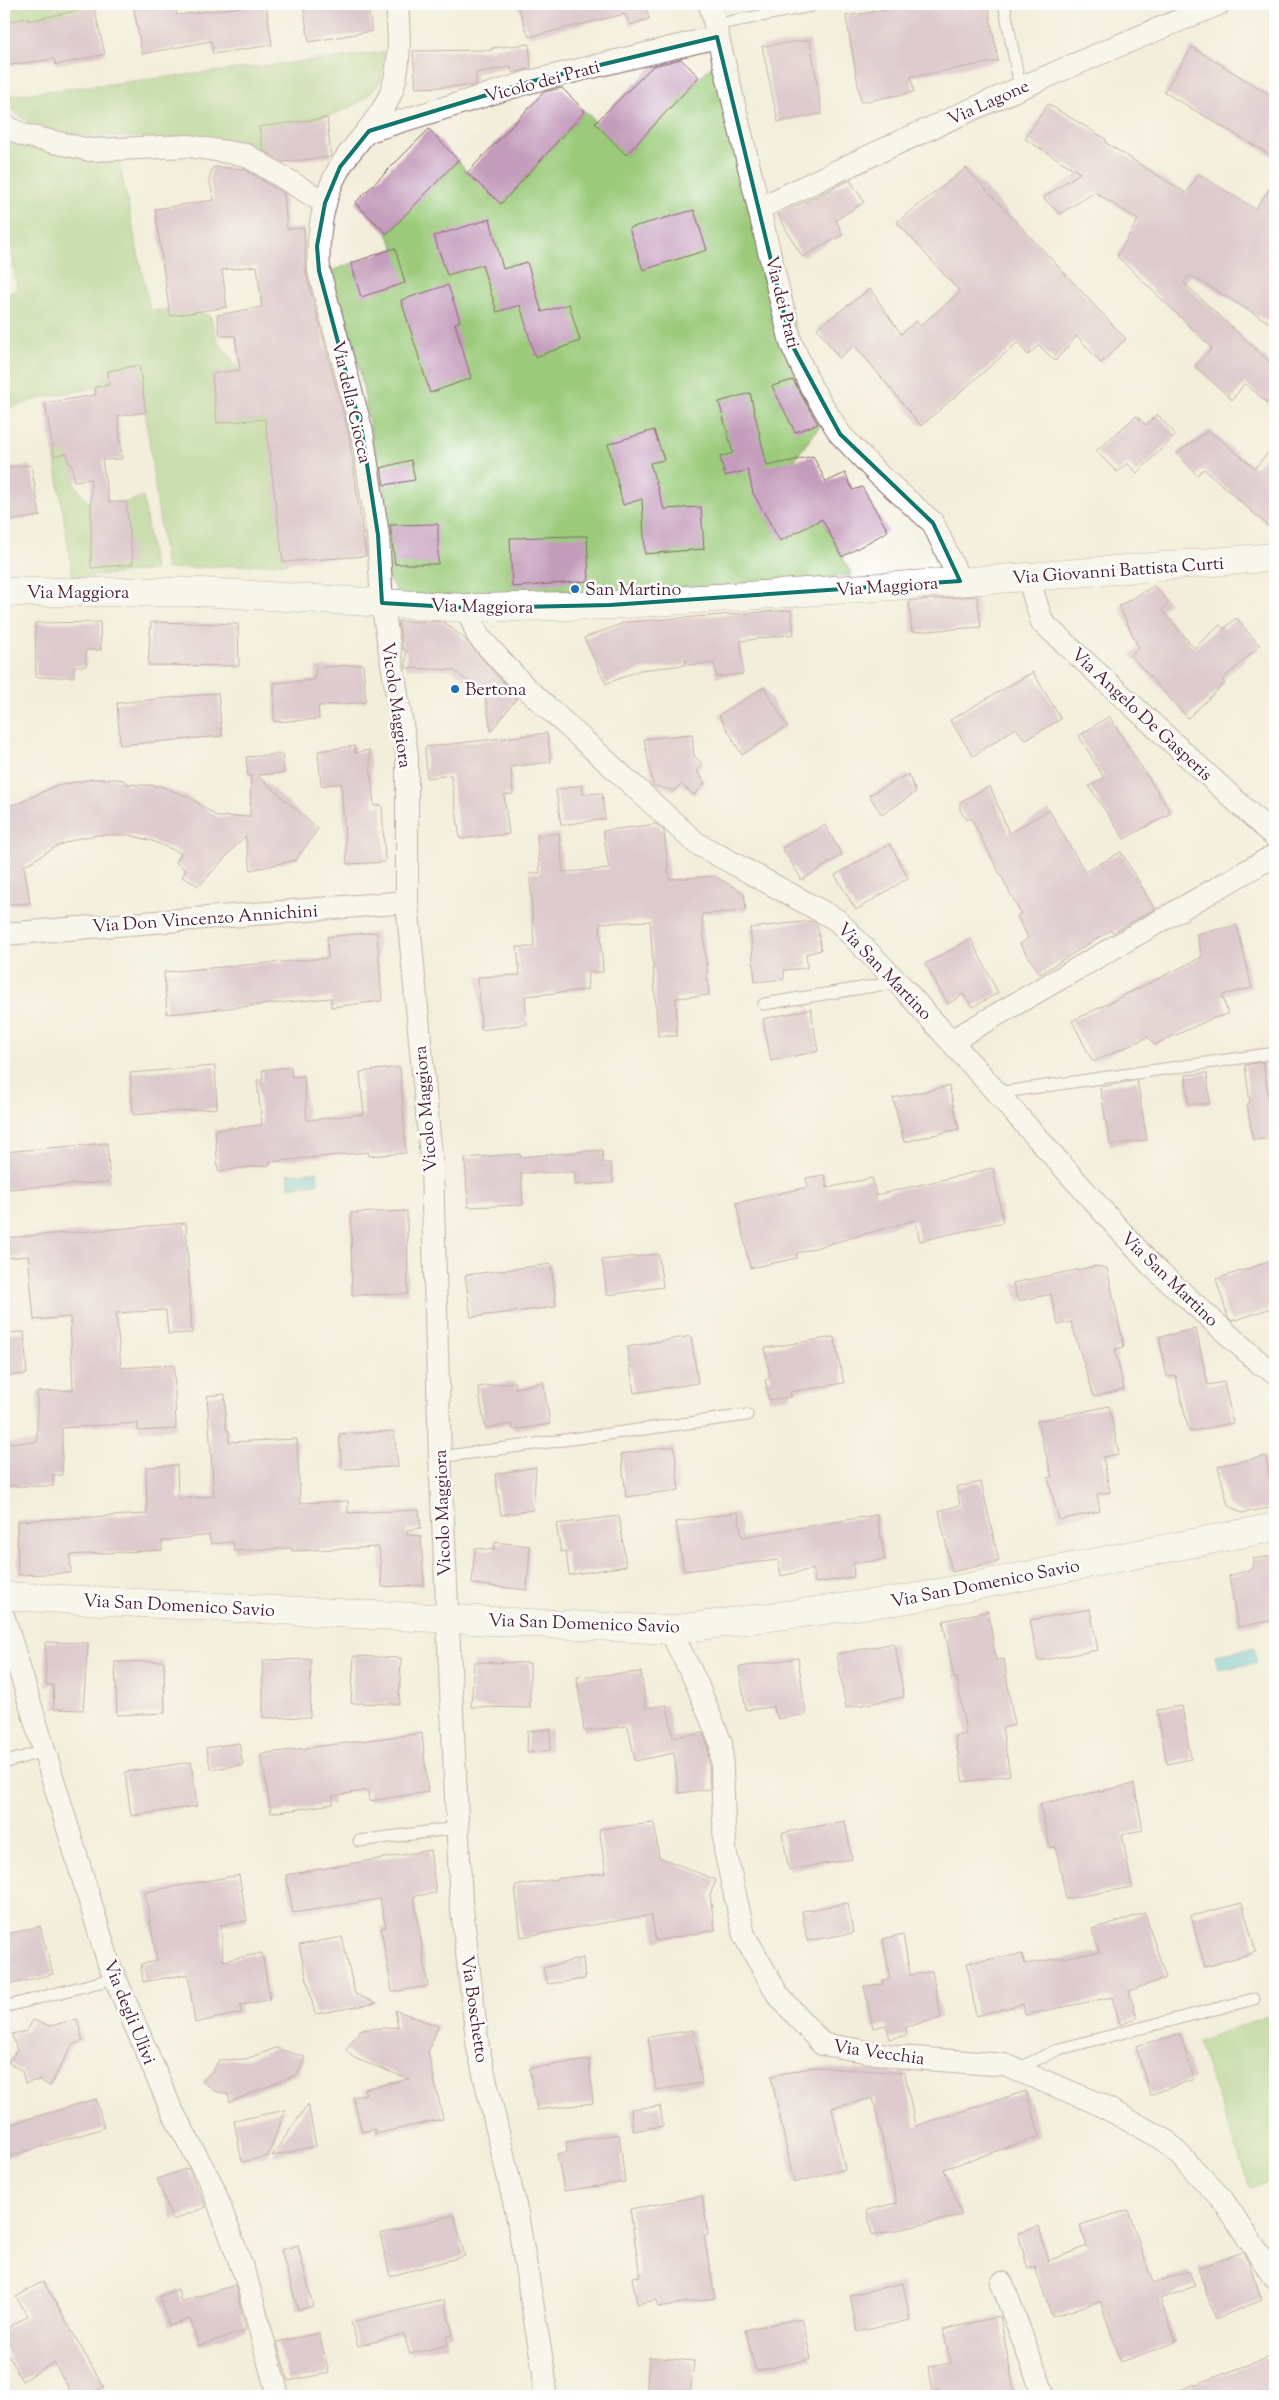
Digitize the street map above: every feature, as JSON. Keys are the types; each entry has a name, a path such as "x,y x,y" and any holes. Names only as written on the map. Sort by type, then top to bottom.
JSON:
{"street":[{"name":"Via della Ciocca","path":"382,603 378,535 362,432 319,271 317,246 325,203 340,167 369,131 392,89 399,61 397,4"},
{"name":"Via Lagone","path":"760,208 1020,87 1219,4"},
{"name":"Vicolo dei Prati","path":"369,131 714,22"},
{"name":"Via dei Prati","path":"714,22 791,343 811,387 840,434 878,474 933,523 960,581"},
{"path":"4,125 24,135 90,150 189,146 246,155 325,203"},
{"name":"Via Giovanni Battista Curti","path":"960,581 1275,558"},
{"name":"Via Angelo De Gasperis","path":"1028,577 1042,622 1275,837"},
{"name":"Via Maggiora","path":"4,592 202,592 467,608 610,605 960,581"},
{"name":"Vicolo Maggiora","path":"382,603 407,755 407,902 432,1167 446,1617"},
{"name":"Via San Martino","path":"467,608 478,636 525,687 696,843 837,920 898,982 1152,1266 1271,1365"},
{"path":"951,1041 1275,855"},
{"name":"Via Don Vincenzo Annichini","path":"4,934 407,902"},
{"name":"Via San Domenico Savio","path":"4,1596 446,1617 670,1630 908,1599 1275,1527"},
{"name":"Via Boschetto","path":"446,1617 461,1902 478,2048 517,2214 544,2373 546,2396"},
{"name":"Via degli Ulivi","path":"4,1618 115,1978 171,2109 212,2185 247,2282 278,2396"},
{"name":"Via Vecchia","path":"670,1630 696,1682 721,1743 725,1850 744,1935 778,1995 822,2044 900,2057 1005,2065 1097,2103 1165,2140 1222,2199 1275,2278"},
{"path":"1002,2283 1044,2396"}],"lane":[{"path":"714,22 811,6 811,4"},
{"path":"1004,4 1020,87"},
{"path":"764,1004 898,982"},
{"path":"997,1093 1275,1053"},
{"path":"440,1457 746,1416"},
{"path":"4,1762 44,1751"},
{"path":"359,1841 457,1828"},
{"path":"4,2007 115,1978"},
{"path":"1015,2069 1058,2049 1254,1999"}],"highlighted area":[{"path":"717,37 791,343 840,434 933,523 960,581 610,605 467,608 382,603 378,535 362,432 319,271 317,246 325,203 340,167 369,131 529,82"}],"green space":[{"path":"4,4 118,4 4,22"},
{"path":"385,52 381,79 372,92 360,102 327,116 260,127 263,152 267,153 189,139 69,135 31,125 4,103 4,96"},
{"path":"721,56 822,423 792,463 852,575 683,589 400,596 385,575 390,540 360,370 331,271 395,248 387,234 458,160 467,173 502,204 585,111 626,155"},
{"path":"4,135 118,157 150,310 189,310 210,316 218,342 240,370 212,374 217,423 265,419 287,563 166,569 139,366 108,371 109,385 41,398 9,408 4,383 4,295 17,291 4,189"},
{"path":"68,410 74,481 81,494 91,503 126,502 143,497 154,570 73,578 48,414"},
{"path":"1275,2013 1275,2180 1250,2188 1198,2041"}],"water":[{"path":"317,1171 318,1183 289,1187 288,1174"},
{"path":"1254,1648 1257,1663 1218,1670 1215,1655"}],"building":[{"path":"133,4 175,4 177,15 266,4 272,45 213,54 211,41 142,54"},
{"path":"303,4 367,4 372,31 309,42"},
{"path":"517,4 645,4 649,19 630,25 625,14 529,37"},
{"path":"925,4 988,4 998,61 911,77 914,92 861,102 846,16"},
{"path":"94,7 105,54 56,65 54,59 4,66 4,22 28,18 28,21"},
{"path":"810,40 822,114 778,122 762,46"},
{"path":"529,44 531,67 528,69 513,73 510,67 476,73 476,84 472,86 416,88 413,51 492,50 492,48"},
{"path":"1192,47 1275,98 1275,158 1164,92"},
{"path":"681,59 699,77 626,155 595,123 653,66"},
{"path":"562,88 585,111 501,204 467,173 544,92"},
{"path":"1048,104 1106,139 1106,143 1186,193 1199,174 1255,209 1275,181 1275,326 1190,275 1184,283 1275,367 1275,410 1245,383 1232,400 1195,366 1212,348 1117,256 1138,220 1095,192 1060,214 1043,198 1080,173 1025,139"},
{"path":"327,118 331,157 283,162 263,150 259,127"},
{"path":"429,129 458,160 387,234 355,203"},
{"path":"213,167 244,169 284,194 287,229 304,228 306,274 349,435 366,556 283,562 265,419 217,423 212,374 240,370 235,336 220,336 217,315 262,307 257,266 222,270 227,307 170,316 155,209 214,200 209,179"},
{"path":"966,168 1126,339 1101,363 1077,336 1055,361 1039,345 1028,355 1017,343 921,426 855,345 839,358 817,328 870,289 901,334 916,321 920,326 960,292 897,222"},
{"path":"850,180 864,202 836,220 843,235 802,257 778,215"},
{"path":"694,210 707,250 643,270 629,228"},
{"path":"490,219 503,269 527,262 542,312 569,304 580,341 535,357 520,305 497,312 482,265 447,275 434,236"},
{"path":"395,248 405,283 361,297 351,263"},
{"path":"448,285 460,321 455,323 471,378 430,393 401,300"},
{"path":"139,365 146,412 118,416 122,459 102,460 109,502 126,502 133,564 91,568 91,479 74,481 72,465 69,464 67,453 54,456 45,403 96,395 95,387 109,385 108,371"},
{"path":"793,380 818,424 795,432 772,386"},
{"path":"750,393 767,466 813,456 826,482 845,473 853,490 862,487 888,531 842,557 822,519 780,541 753,493 748,470 725,476 720,457 733,453 719,402"},
{"path":"1157,414 1176,435 1137,473 1127,463 1117,472 1096,451 1136,416 1146,425"},
{"path":"654,430 664,460 650,463 664,509 701,507 704,549 645,554 642,499 623,505 608,444"},
{"path":"1209,430 1255,468 1275,445 1275,532 1204,469 1197,475 1177,453"},
{"path":"411,460 415,480 384,485 381,468"},
{"path":"31,465 40,516 4,522 4,468"},
{"path":"438,524 438,564 395,564 390,525"},
{"path":"587,536 589,581 512,587 510,538"},
{"path":"1154,586 1169,602 1162,610 1194,648 1220,625 1224,629 1236,618 1260,646 1222,680 1225,683 1188,718 1130,655 1139,648 1119,606"},
{"path":"977,596 981,627 912,632 909,601"},
{"path":"791,610 794,634 741,641 743,674 716,677 714,663 688,665 685,659 685,665 640,670 606,684 584,638 626,622"},
{"path":"398,621 444,622 465,639 517,698 491,731 485,694 453,670 406,668 406,650 403,650"},
{"path":"100,622 101,650 86,650 86,666 74,666 74,677 36,677 35,623"},
{"path":"151,622 238,624 239,666 148,665"},
{"path":"363,664 366,702 318,706 319,719 274,722 274,683 314,680 316,668"},
{"path":"1033,672 1061,719 1025,740 1016,728 973,756 950,720"},
{"path":"764,687 787,726 742,755 719,715"},
{"path":"218,693 222,736 120,745 117,703"},
{"path":"1109,716 1171,813 1124,839 1089,786 1104,778 1079,736"},
{"path":"547,733 551,762 511,767 513,794 504,795 509,834 460,839 451,775 427,778 425,747"},
{"path":"692,734 694,756 703,764 697,771 705,783 694,795 681,784 674,791 653,785 644,739"},
{"path":"355,746 355,753 369,750 374,806 382,805 385,862 347,864 341,783 321,786 318,751"},
{"path":"282,754 284,773 257,775 318,829 296,860 251,870 245,836 199,886 182,877 186,870 176,863 181,853 152,841 129,835 98,835 79,838 57,846 24,866 30,903 4,905 4,807 22,802 55,786 92,779 115,779 124,780 127,784 160,786 189,797 218,817 250,816 251,776 248,776 246,757"},
{"path":"908,774 916,792 882,815 869,795"},
{"path":"582,785 583,794 602,793 605,819 561,825 556,790"},
{"path":"990,786 1009,833 1049,810 1085,872 1121,852 1155,909 1112,933 1111,930 1040,974 1020,944 1028,938 1017,916 1021,914 971,818 967,820 960,810 960,802"},
{"path":"656,824 664,831 669,879 715,876 744,893 746,911 702,914 709,995 676,998 677,1036 658,1036 650,921 600,923 603,972 588,972 587,990 525,996 527,1024 481,1030 478,977 520,975 517,947 534,947 530,873 540,873 537,836 559,833 563,872 609,869 603,831"},
{"path":"825,825 842,855 802,880 782,848"},
{"path":"890,844 908,878 856,910 835,875"},
{"path":"811,921 817,924 821,950 806,954 807,968 784,970 784,979 755,982 750,928"},
{"path":"1237,925 1252,988 1222,995 1228,1014 1211,1019 1154,1045 1148,1037 1093,1062 1072,1021 1202,957 1197,934"},
{"path":"377,932 382,1001 331,1007 331,998 167,1014 164,972 328,958 327,937"},
{"path":"971,939 998,993 973,1007 963,994 948,1004 925,964"},
{"path":"811,1009 818,1051 771,1061 763,1019"},
{"path":"1263,1062 1269,1101 1275,1101 1275,1138 1253,1140 1247,1104 1250,1103 1245,1065"},
{"path":"215,1066 217,1108 133,1115 130,1073"},
{"path":"291,1067 292,1077 304,1076 307,1120 364,1114 360,1072 400,1067 406,1153 369,1156 368,1152 269,1162 269,1165 218,1171 215,1130 262,1125 257,1080 263,1080 262,1070"},
{"path":"1207,1073 1210,1104 1188,1104 1186,1075"},
{"path":"1137,1080 1147,1140 1110,1145 1100,1087"},
{"path":"949,1086 959,1129 904,1142 893,1098"},
{"path":"107,1143 110,1182 4,1189 4,1152"},
{"path":"602,1150 603,1163 611,1163 613,1183 575,1185 575,1172 521,1173 523,1205 468,1207 465,1158 520,1154 520,1157"},
{"path":"993,1168 1003,1222 920,1241 915,1220 797,1253 797,1258 750,1268 736,1203 808,1187 806,1178 825,1175 827,1188 872,1178 876,1195"},
{"path":"407,1211 408,1294 352,1295 351,1213"},
{"path":"186,1223 192,1333 168,1334 166,1310 116,1313 121,1368 174,1365 176,1429 138,1431 138,1423 62,1428 62,1475 53,1475 53,1486 4,1486 4,1443 37,1442 37,1392 73,1390 70,1317 34,1320 28,1256 4,1258 4,1238"},
{"path":"658,1254 663,1287 607,1295 602,1260"},
{"path":"1275,1260 1275,1307 1232,1321 1228,1317 1216,1279"},
{"path":"551,1264 556,1307 471,1317 465,1275"},
{"path":"1096,1266 1107,1268 1124,1347 1115,1349 1124,1389 1094,1397 1071,1322 1058,1325 1051,1294 1018,1301 1013,1283"},
{"path":"1196,1329 1208,1385 1224,1382 1233,1423 1189,1432 1176,1376 1167,1377 1159,1337"},
{"path":"24,1332 27,1374 4,1376 4,1333"},
{"path":"691,1336 698,1383 634,1393 627,1347"},
{"path":"834,1337 844,1383 790,1392 791,1397 769,1400 765,1380 770,1378 765,1348"},
{"path":"515,1382 515,1388 543,1382 550,1424 513,1430 512,1424 485,1428 478,1387"},
{"path":"225,1394 226,1430 229,1430 229,1442 297,1439 300,1503 348,1501 348,1513 419,1510 421,1528 407,1530 407,1535 421,1536 424,1585 382,1587 379,1547 292,1551 292,1548 234,1551 233,1542 211,1544 209,1535 162,1541 162,1550 70,1555 71,1573 18,1575 17,1521 147,1514 146,1467 177,1465 178,1499 214,1496 207,1396"},
{"path":"1109,1406 1119,1454 1103,1457 1110,1492 1097,1494 1100,1511 1059,1520 1048,1478 1052,1477 1037,1421"},
{"path":"394,1431 398,1467 342,1469 339,1434"},
{"path":"674,1446 679,1490 626,1497 621,1454"},
{"path":"1266,1456 1274,1507 1242,1513 1228,1505 1218,1466"},
{"path":"536,1467 533,1510 501,1515 495,1474"},
{"path":"981,1482 999,1561 952,1572 939,1511 960,1505 956,1487"},
{"path":"738,1512 742,1537 877,1515 885,1560 853,1563 854,1577 815,1583 813,1569 781,1576 778,1560 684,1571 676,1522"},
{"path":"619,1516 626,1566 569,1575 566,1551 561,1552 556,1524"},
{"path":"495,1542 530,1546 527,1590 472,1584 475,1548 494,1550"},
{"path":"1275,1555 1275,1620 1238,1627 1229,1576 1253,1569 1253,1559"},
{"path":"1090,1609 1098,1650 1038,1661 1030,1620"},
{"path":"988,1611 996,1660 1004,1659 1014,1725 1002,1728 1010,1775 963,1782 955,1736 966,1734 957,1678 954,1678 943,1621"},
{"path":"45,1642 88,1643 83,1710 54,1709 53,1685 46,1685"},
{"path":"895,1643 904,1697 846,1708 837,1654"},
{"path":"354,1656 401,1658 399,1704 351,1703"},
{"path":"798,1658 806,1714 778,1719 773,1707 746,1710 739,1667"},
{"path":"311,1659 310,1717 263,1718 263,1660"},
{"path":"164,1661 165,1713 117,1715 115,1662"},
{"path":"474,1662 530,1663 530,1708 471,1707"},
{"path":"641,1672 646,1708 667,1705 673,1737 703,1733 708,1746 710,1789 679,1793 674,1753 635,1761 628,1726 584,1731 577,1677"},
{"path":"1182,1706 1191,1759 1167,1764 1157,1710"},
{"path":"551,1729 550,1750 527,1753 528,1731"},
{"path":"422,1733 428,1792 369,1801 368,1790 333,1796 333,1804 271,1813 261,1754"},
{"path":"239,1743 243,1765 211,1769 206,1748"},
{"path":"191,1762 197,1806 131,1816 125,1772"},
{"path":"1134,1784 1143,1830 1122,1834 1132,1887 1066,1899 1056,1847 1050,1848 1040,1804"},
{"path":"845,1821 852,1859 789,1870 782,1833"},
{"path":"654,1823 659,1857 716,1880 710,1895 715,1930 656,1941 651,1915 521,1937 515,1886 606,1873 599,1829"},
{"path":"430,1850 436,1893 414,1896 428,1986 392,1992 381,1928 386,1927 380,1899 293,1913 286,1875"},
{"path":"239,1875 247,1921 221,1925 223,1961 262,1953 270,2000 240,2005 241,2013 195,2023 188,1974 143,1982 141,1964 157,1961 145,1892"},
{"path":"848,1903 853,1933 807,1941 802,1911"},
{"path":"1242,1903 1256,1952 1205,1967 1191,1916"},
{"path":"1145,1913 1166,1978 1129,1991 1137,2018 1120,2025 1112,1997 1025,2015 1023,2004 976,2016 967,1963 1022,1954 1025,1964 1099,1952 1092,1929"},
{"path":"40,1926 53,1974 4,1986 4,1935"},
{"path":"903,1934 910,1975 932,1971 941,2018 906,2027 907,2035 890,2039 886,2025 873,2028 864,1986 883,1984 882,1980 890,1979 883,1939"},
{"path":"342,1937 355,1994 377,2003 315,2014 299,1945"},
{"path":"583,1958 585,1979 548,1984 543,1968"},
{"path":"395,2010 438,2026 428,2053 443,2119 375,2134 375,2129 362,2132 353,2097 366,2094 364,2089 409,2079 354,2058 346,2050 360,2030 398,2027"},
{"path":"77,2019 83,2041 72,2045 50,2086 39,2080 25,2083 22,2071 8,2062 17,2050 12,2034 27,2031 33,2020 50,2026"},
{"path":"693,2030 702,2083 656,2090 648,2037"},
{"path":"1180,2034 1194,2079 1150,2095 1136,2046"},
{"path":"276,2048 305,2057 298,2074 230,2102 228,2094 215,2091 202,2081 213,2071 219,2060 246,2059"},
{"path":"589,2060 593,2103 537,2110 529,2068"},
{"path":"814,2067 905,2073 915,2126 1026,2091 1040,2136 944,2169 962,2215 872,2236 867,2210 897,2203 873,2098 832,2108 845,2169 794,2183 771,2076"},
{"path":"96,2099 104,2128 4,2158 4,2126"},
{"path":"308,2104 316,2146 272,2156"},
{"path":"660,2106 663,2126 633,2131 631,2109"},
{"path":"285,2110 268,2156 242,2162 234,2121"},
{"path":"619,2134 625,2182 564,2191 557,2154 567,2152 566,2142"},
{"path":"188,2168 206,2207 173,2220 157,2179"},
{"path":"702,2196 708,2235 704,2236 715,2298 658,2307 657,2300 637,2304 632,2277 640,2276 630,2209"},
{"path":"1128,2210 1153,2283 1189,2271 1195,2286 1160,2299 1176,2342 1121,2362 1100,2301 1052,2317 1035,2267 1028,2269 1018,2233 1039,2226 1048,2261 1087,2246 1080,2225"},
{"path":"454,2215 465,2256 390,2276 380,2234"},
{"path":"298,2245 313,2306 298,2310 281,2250"},
{"path":"1242,2252 1248,2261 1262,2300 1215,2319 1198,2268"},
{"path":"43,2281 104,2387 88,2396 73,2396 54,2363 22,2381 4,2348 4,2330 28,2316 16,2297"},
{"path":"903,2283 910,2320 857,2332 850,2295"},
{"path":"235,2285 246,2330 199,2346 190,2319 169,2326 160,2296 178,2289 181,2302"},
{"path":"444,2300 453,2335 446,2336 448,2345 410,2354 404,2334 358,2346 351,2322"},
{"path":"1000,2316 1015,2396 942,2396 940,2390 933,2392 929,2367 951,2363 943,2330"},
{"path":"802,2318 811,2359 756,2371 745,2330"},
{"path":"319,2333 329,2373 288,2381 277,2342"},
{"path":"1275,2355 1275,2396 1170,2396 1169,2394"},
{"path":"649,2357 694,2361 690,2396 646,2396"}],"place":[{"name":"San Martino","path":"575,589"},
{"name":"Bertona","path":"455,689"}]}
